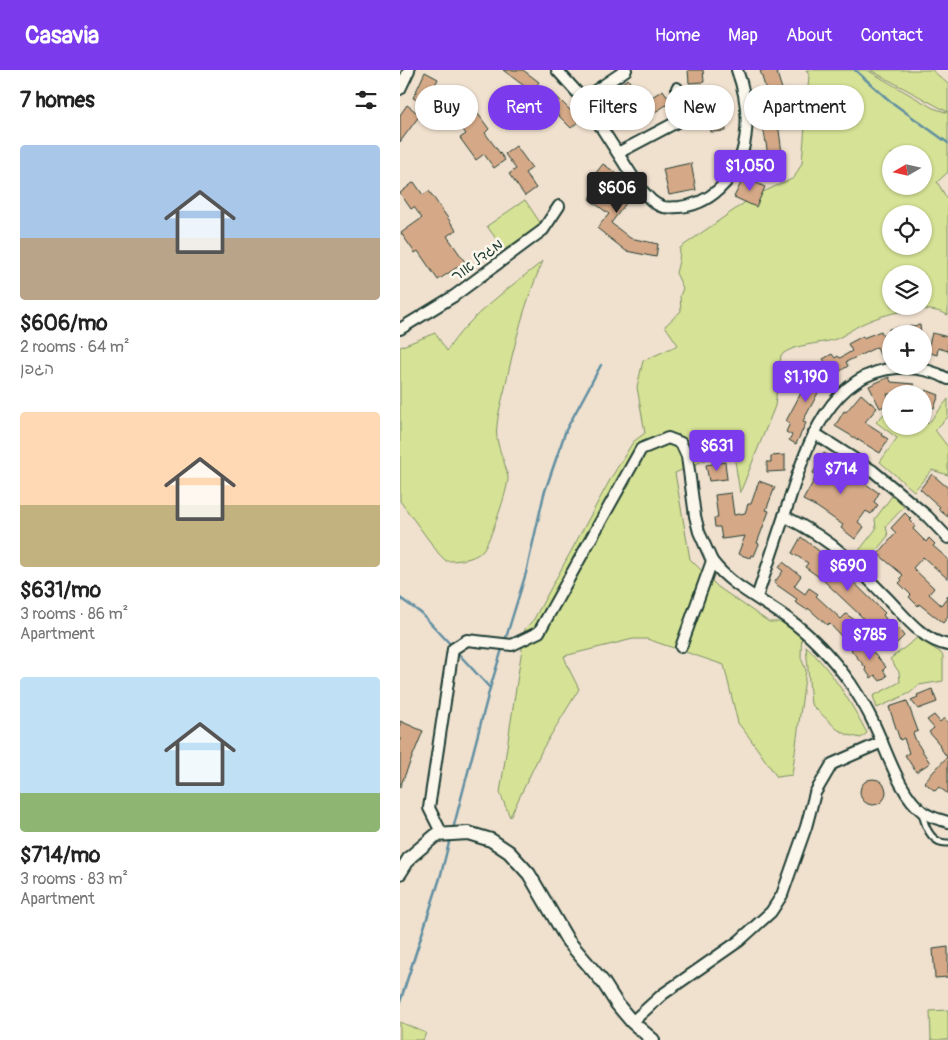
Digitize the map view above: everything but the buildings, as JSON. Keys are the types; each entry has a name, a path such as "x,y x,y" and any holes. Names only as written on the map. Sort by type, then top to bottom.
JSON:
{"street":[{"path":"400,89 409,70"},
{"path":"557,70 570,85"},
{"path":"604,85 626,70"},
{"path":"603,130 640,188 651,201 664,207 688,206 700,203 722,187 734,171 742,153 747,114 745,96 736,70"},
{"path":"618,153 665,128"},
{"name":"מגדל אור","path":"401,326 454,296 543,230 559,206"},
{"path":"757,597 800,468 814,433 830,407 849,387 863,377 878,372 918,368 948,379"},
{"path":"814,433 853,457 888,482 927,516 948,538"},
{"path":"442,834 429,808 454,649 467,640 512,645 539,632 641,449 668,438 681,443 688,456 695,516 705,548 712,561 728,578 790,620 836,664 862,701 908,794 921,810 933,818 948,822"},
{"path":"784,516 827,541 867,577 920,631 933,641 948,646"},
{"path":"680,647 712,561"},
{"path":"632,1022 663,994 739,941 771,912 782,895 806,827 814,793 832,764 882,742"},
{"path":"400,873 410,857 436,835 468,833 491,840 509,852 529,874 568,941 603,982 617,1004 632,1022 653,1040"}],"lane":[{"path":"921,810 927,830 931,836 944,843 948,843"}],"green space":[{"path":"806,70 867,70 933,108 948,113 948,172 937,182 948,200 948,315 932,310 932,265 882,265 882,315 886,315 862,324 836,339 793,348 781,355 775,406 740,493 733,448 675,473 690,559 718,587 769,622 802,622 801,658 806,670 792,775 777,777 738,723 724,665 647,639 633,639 564,656 579,689 543,748 510,817 500,793 525,629 534,619 611,478 633,442 645,433 637,387 643,361 678,345 665,326 681,311 680,296 683,288 676,273 680,248 754,196 794,178 802,163 805,130 864,130 864,85 808,85 809,75"},
{"path":"870,70 932,70 948,84 948,112"},
{"path":"525,200 541,224 504,250 487,226"},
{"path":"543,261 521,323 498,416 497,439 508,477 502,503 490,537 482,551 470,558 446,561 400,501 400,347 435,333 447,351 478,314"},
{"path":"948,399 948,417 935,430 948,447 948,475 932,470 914,491 880,462 897,438 893,435 932,435 932,419"},
{"path":"882,416 882,427 876,422"},
{"path":"892,496 904,507 886,526 888,536 866,563 857,553 876,529 875,519"},
{"path":"917,638 940,652 943,656 943,681 919,685 910,693 877,708 873,696 900,682 899,672 890,659"},
{"path":"806,646 832,676 854,709 867,733 861,738 848,735 837,729 811,704"},
{"path":"948,1010 948,1040 931,1040 930,1011"},
{"path":"400,1022 426,1033 423,1040 400,1040"}],"waterway":[{"path":"855,70 890,101 948,143"},
{"path":"505,641 526,573 544,494 566,430 601,365"},
{"path":"400,598 421,613 452,646"},
{"path":"453,829 503,646"},
{"path":"455,650 490,688"},
{"path":"400,1002 440,878 450,839"}]}
